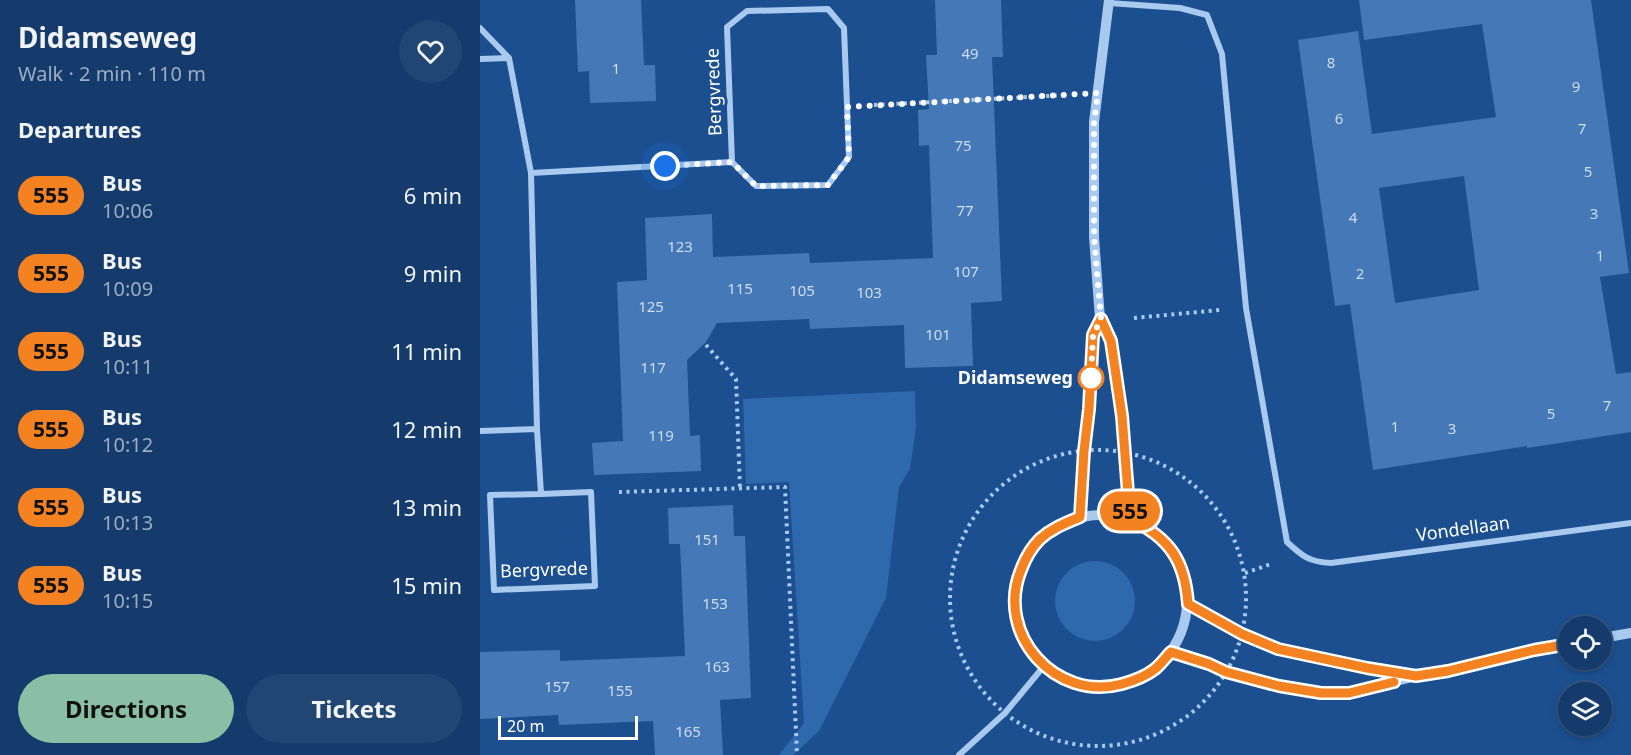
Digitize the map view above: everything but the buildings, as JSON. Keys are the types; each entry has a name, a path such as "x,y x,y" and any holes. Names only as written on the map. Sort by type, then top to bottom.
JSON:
{"street":[{"path":"1130,519 1122,416 1111,341 1101,319 1094,237 1094,122 1109,2 1180,8 1207,15 1221,54 1246,308"},
{"name":"Bergvrede","path":"828,9 844,28 847,107 849,157 828,185 756,186 732,162 727,27 747,11 828,9"},
{"path":"480,28 509,58 531,173 537,429 541,494"},
{"path":"480,59 509,58"},
{"name":"Bergvrede","path":"531,173 732,162"},
{"name":"Vondellaan","path":"1246,308 1283,525 1287,542 1300,555 1316,562 1330,563 1631,523"},
{"path":"1080,517 1093,335 1101,319"},
{"path":"480,431 537,429"},
{"name":"Bergvrede","path":"591,492 595,586 494,590 490,495 541,494 591,492"},
{"path":"1097,514 1130,519 1147,527 1162,539 1182,568 1187,586 1188,604 1186,622 1180,637 1171,652 1155,669 1134,681 1111,687 1086,686 1064,679 1044,666 1028,648 1018,627 1014,604 1017,580 1025,558 1040,540 1059,526 1080,517 1097,514"},
{"path":"1188,604 1242,634 1278,649 1416,676"},
{"path":"1612,636 1631,633"},
{"path":"1171,652 1226,672 1279,686 1321,693 1349,693 1416,676 1558,646"},
{"path":"959,755 1005,713 1044,666"}],"path":[{"path":"847,107 1098,93"},
{"path":"1134,318 1246,308"},
{"path":"706,345 736,379 740,489"},
{"path":"1104,450 1124,452 1150,459 1178,473 1202,492 1222,516 1236,544 1245,573 1247,604 1242,634 1236,654 1226,672 1208,698 1184,719 1155,734 1125,743 1093,746 1061,741 1032,730 1005,713 981,689 964,661 953,630 950,598 953,566 964,534 981,507 1004,484 1032,466 1062,454 1104,450"},
{"path":"591,492 785,488 796,755"}],"shaded area":[{"path":"915,391 916,428 910,469 899,487 886,598 819,731 793,755 779,755 804,723 789,482 746,484 743,399"},
{"path":"1095,561 1110,564 1123,573 1132,586 1135,601 1132,616 1123,629 1110,638 1095,641 1080,638 1067,629 1058,616 1055,601 1058,586 1067,573 1080,564"}],"bus line":[{"name":"555","path":"1394,682 1349,693 1321,693 1279,686 1226,672 1171,652 1155,669 1134,681 1111,687 1086,686 1064,679 1044,666 1028,648 1018,627 1014,604 1017,580 1025,558 1040,540 1059,526 1080,517 1093,335 1101,319 1111,341 1122,416 1130,519 1147,527 1162,539 1173,553 1182,568 1187,586 1188,604 1242,634 1278,649 1416,676 1558,646"}],"place":[{"name":"Didamseweg","path":"1091,378"}],"route":[{"path":"665,166 732,162 756,186 828,185 849,157 847,107 1098,93 1094,122 1094,237 1101,319 1093,335 1091,378"}]}
